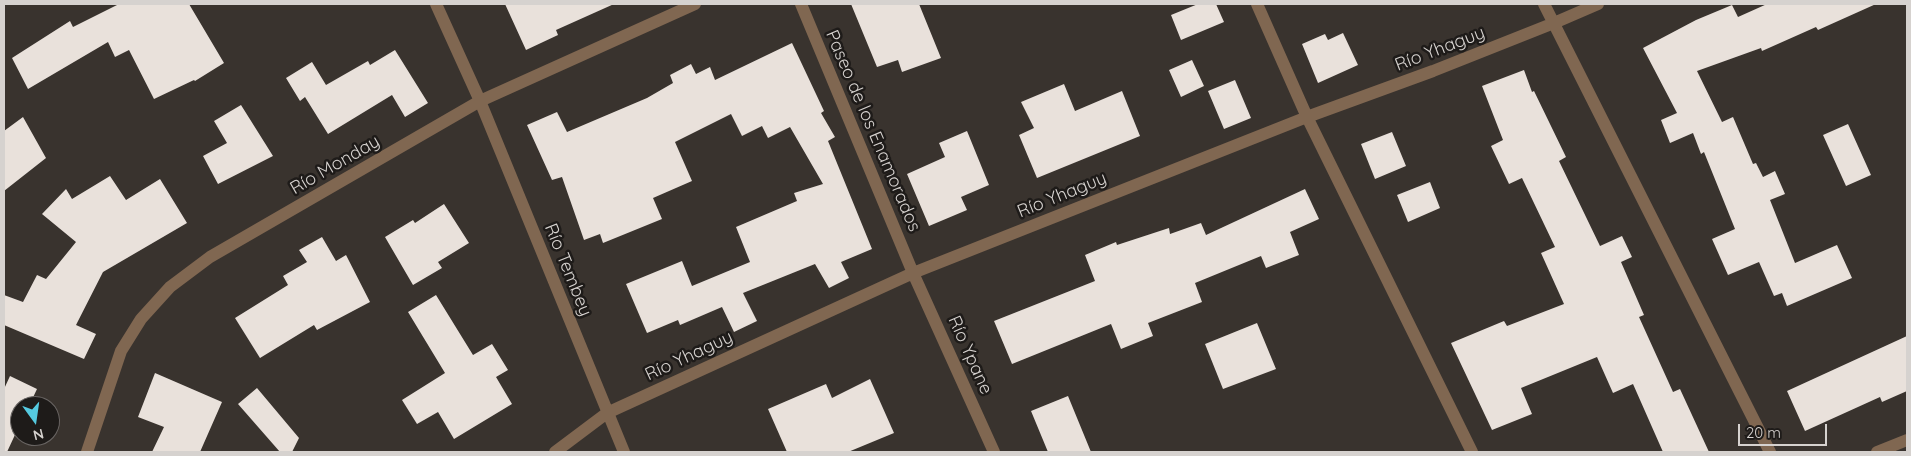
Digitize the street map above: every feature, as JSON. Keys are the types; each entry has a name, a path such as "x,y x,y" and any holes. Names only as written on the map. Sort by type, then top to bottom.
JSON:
{"street":[{"name":"Río Tembey","path":"436,4 480,101 624,452"},
{"name":"Río Monday","path":"87,452 121,351 141,319 170,287 210,258 480,101 695,4"},
{"name":"Paseo de los Enamorados","path":"801,4 913,273"},
{"path":"1257,4 1307,117 1472,452"},
{"path":"1544,4 1770,452"},
{"name":"Río Yhaguy","path":"555,452 607,413 913,273 1307,117 1554,24 1598,4"},
{"name":"Río Ypane","path":"913,273 994,452"},
{"path":"1877,452 1907,440"}],"building":[{"path":"119,4 189,4 224,63 195,81 154,99 129,50 115,57 108,42 28,89 12,58 70,21 73,27"},
{"path":"505,4 614,4 556,30 558,35 526,50"},
{"path":"851,4 919,4 941,58 902,72 898,60 877,67"},
{"path":"1198,4 1216,4 1224,22 1181,40 1171,15"},
{"path":"1767,4 1876,4 1818,30 1816,27 1762,51 1761,48 1697,71 1722,122 1733,117 1753,164 1756,163 1763,177 1775,171 1785,194 1770,200 1795,263 1837,245 1852,278 1787,306 1782,293 1774,296 1759,262 1728,275 1712,239 1735,229 1704,152 1701,154 1693,133 1670,143 1661,120 1677,113 1643,48 1696,20 1732,5 1738,17"},
{"path":"1343,33 1358,65 1318,83 1302,44 1325,34 1328,40"},
{"path":"792,43 824,111 821,113 835,137 828,141 872,249 841,262 849,278 829,288 815,264 743,293 757,321 734,332 722,307 680,325 678,320 647,333 626,284 682,261 692,286 750,262 736,227 797,201 794,193 823,184 790,127 768,138 762,126 742,136 731,114 675,142 692,181 653,198 662,219 603,243 600,234 584,240 562,177 552,180 527,125 557,112 567,132 647,98 673,83 670,75 691,64 696,74 710,67 715,80"},
{"path":"395,50 428,103 405,117 392,95 328,134 305,97 300,101 286,78 312,62 326,85 368,61 370,65"},
{"path":"1192,60 1204,86 1181,97 1169,70"},
{"path":"1524,70 1532,92 1534,91 1566,157 1559,161 1600,246 1622,236 1632,257 1621,262 1644,315 1639,317 1673,392 1680,389 1709,452 1663,452 1633,384 1613,393 1597,357 1521,388 1532,414 1492,430 1451,343 1504,321 1507,326 1564,304 1541,253 1555,247 1522,178 1509,184 1491,146 1503,140 1482,86"},
{"path":"1235,80 1251,118 1224,129 1208,91"},
{"path":"1064,84 1075,111 1122,91 1140,136 1037,178 1019,135 1034,128 1021,102"},
{"path":"241,105 273,156 218,184 203,156 227,143 214,121"},
{"path":"23,117 46,158 4,191 4,131"},
{"path":"1848,124 1871,175 1846,186 1823,135"},
{"path":"967,131 989,185 961,197 967,210 929,226 907,174 945,157 939,143"},
{"path":"1392,132 1406,166 1375,179 1361,144"},
{"path":"110,176 126,200 160,179 187,223 103,272 76,325 96,334 84,359 4,325 4,295 23,302 37,275 46,279 76,242 42,214 66,189 72,199"},
{"path":"1430,182 1440,208 1408,222 1397,195"},
{"path":"1305,189 1319,219 1290,232 1299,255 1266,268 1261,256 1195,283 1202,302 1148,323 1153,336 1121,349 1111,324 1012,364 994,321 1095,281 1085,255 1116,242 1117,245 1169,228 1170,234 1201,223 1206,235"},
{"path":"444,204 469,243 438,262 442,268 413,285 385,237 413,220 415,223"},
{"path":"322,237 336,261 346,255 370,302 317,330 314,325 260,358 235,318 288,285 283,276 307,262 299,250"},
{"path":"436,295 473,355 492,344 508,370 496,377 512,404 454,439 438,412 417,424 402,400 445,373 408,312"},
{"path":"1257,323 1276,369 1223,389 1205,344"},
{"path":"1907,336 1907,391 1882,402 1880,397 1805,431 1787,391"},
{"path":"155,373 222,402 200,452 152,452 164,427 138,417"},
{"path":"10,376 37,389 34,396 10,396 10,446 7,452 4,452 4,389"},
{"path":"870,379 894,433 848,452 787,452 768,409 826,384 832,398"},
{"path":"257,388 299,438 292,452 280,452 238,404"},
{"path":"1068,396 1091,452 1048,452 1031,411"}]}
